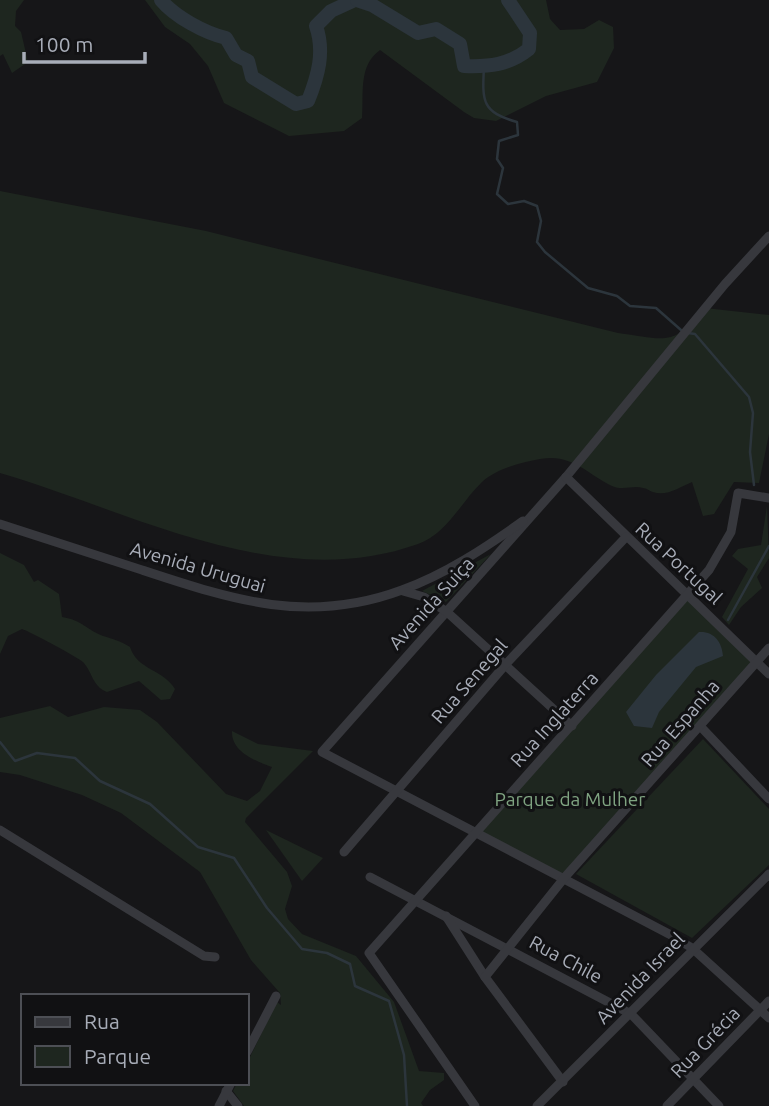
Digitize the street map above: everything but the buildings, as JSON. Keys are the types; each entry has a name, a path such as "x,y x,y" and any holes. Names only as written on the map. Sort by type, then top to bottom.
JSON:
{"street":[{"name":"Avenida Suiça","path":"397,791 322,752 566,477 681,336 769,236"},
{"name":"Rua Portugal","path":"566,477 769,674"},
{"name":"Rua Inglaterra","path":"475,1106 369,953 722,553 731,532 738,493 769,498"},
{"name":"Avenida Uruguai","path":"0,524 210,593 260,605 329,607 402,590 476,553 535,512"},
{"name":"Rua Senegal","path":"344,852 506,664 626,537"},
{"path":"402,590 424,597 447,612 572,726"},
{"name":"Rua Espanha","path":"485,977 565,877 769,648"},
{"path":"701,727 769,800"},
{"path":"397,791 473,833 565,877 692,948 769,1018"},
{"path":"0,830 204,956 215,957"},
{"name":"Avenida Israel","path":"537,1106 631,1014 692,948 769,874"},
{"name":"Rua Chile","path":"370,877 631,1014 719,1106"},
{"path":"446,916 485,977 563,1082"},
{"path":"248,1050 276,996"},
{"name":"Rua Grécia","path":"667,1106 769,1001"},
{"path":"219,1106 228,1087"},
{"path":"228,1087 238,1106"}],"green space":[{"path":"0,0 24,0 16,11 15,26 21,32 28,62 12,73 3,54 0,56"},
{"path":"145,0 546,0 550,19 560,30 584,29 599,20 613,27 614,48 597,82 546,96 496,121 474,118 464,112 380,50 373,56 365,72 362,118 344,131 289,136 224,103 208,66 190,44 165,27"},
{"path":"0,191 206,231 618,333 667,338 685,330 705,308 769,315 769,434 759,483 734,482 714,514 703,516 692,482 663,493 639,487 616,487 570,462 540,459 510,467 488,477 437,533 418,544 365,557 312,559 259,554 206,542 0,473"},
{"path":"767,506 769,558 757,577 762,588 741,607 729,625 722,617 748,569 732,556 738,549 761,545"},
{"path":"0,553 24,565 34,582 38,580 59,594 62,617 75,620 97,634 130,647 138,660 170,682 175,689 170,699 161,700 139,681 107,692 95,683 83,662 22,629 8,636 0,654"},
{"path":"491,554 446,602 422,591"},
{"name":"Parque da Mulher","path":"688,599 752,663 565,875 479,832"},
{"path":"50,706 68,717 104,707 140,710 157,722 226,794 247,801 260,791 272,767 252,759 240,750 232,731 258,744 313,751 245,822 287,872 292,886 285,909 288,919 302,934 356,956 394,1002 419,1071 444,1073 444,1080 430,1090 421,1103 423,1106 244,1106 233,1091 236,1085 248,1085 248,1061 277,1002 281,1005 280,993 251,960 200,872 121,813 82,795 20,775 0,772 0,718"},
{"path":"703,739 769,809 769,865 692,938 576,874"},
{"path":"266,830 323,858 302,881"}],"shaded area":[{"path":"699,632 709,633 716,638 723,656 696,667 659,712 652,728 634,726 626,712 656,675"}],"waterway":[{"path":"161,0 191,23 226,38 236,55 248,61 252,77 296,104 308,101 317,73 320,45 316,26 331,11 355,0"},
{"path":"357,0 372,5 418,33 436,29 460,44 464,66 506,62 529,49 530,33 508,0"},
{"path":"484,67 483,89 487,104 497,114 517,122 518,135 499,141 497,159 503,168 497,194 508,204 524,201 537,206 541,221 537,242 588,288 617,296 630,306 656,308 681,330"},
{"path":"688,333 695,334 749,397 753,413 750,452 754,485"},
{"path":"728,620 769,546"},
{"path":"0,742 15,761 37,753 75,758 100,781 150,804 198,847 234,858 267,908 302,949 327,953 350,964 355,986 389,1001 404,1055 407,1106"}]}
